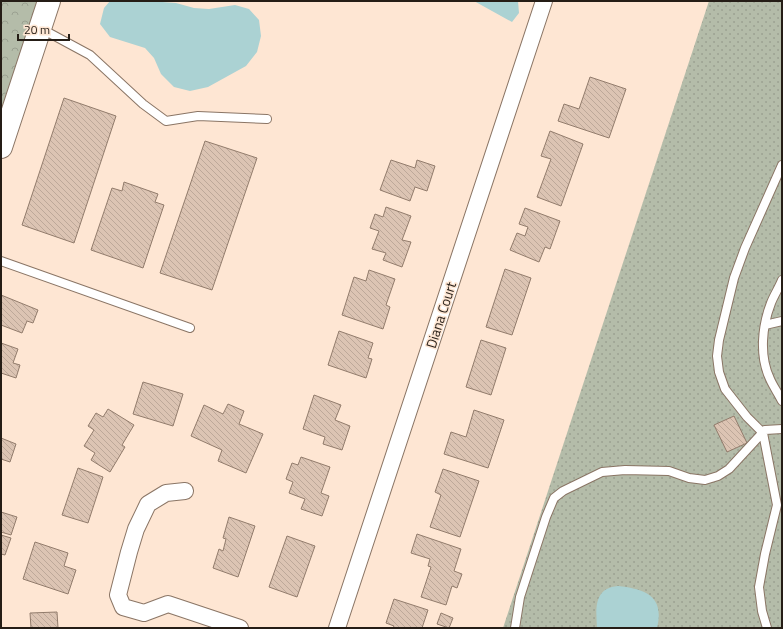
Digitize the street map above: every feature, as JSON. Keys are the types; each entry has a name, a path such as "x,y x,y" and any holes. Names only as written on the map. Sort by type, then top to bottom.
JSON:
{"street":[{"path":"1,147 49,1"},
{"name":"Diana Court","path":"337,628 544,1"},
{"path":"185,491 166,492 148,504 136,529 118,594 123,606 144,613 168,604 240,628"}],"lane":[{"path":"40,28 90,55 143,104 166,121 198,116 267,119"},
{"path":"767,628 762,611 759,587 765,554 778,505 763,433 747,417 725,389 719,372 716,356 734,278 745,248 782,165"},
{"path":"1,261 190,328"},
{"path":"782,280 771,303 764,325 764,362 770,380 782,401"},
{"path":"764,325 782,321"},
{"path":"515,628 520,597 546,518 554,498 563,491 602,472 625,470 669,471 689,478 705,480 718,476 729,469 765,430 782,429"}],"green space":[{"path":"1,1 41,1 1,120"},
{"path":"709,1 782,1 782,628 503,628"}],"water":[{"path":"110,1 176,3 194,8 209,9 235,5 249,9 259,20 261,36 257,52 246,66 208,87 190,91 174,87 161,74 154,58 145,48 110,37 100,24 104,8"},
{"path":"474,1 518,1 519,13 512,22"},
{"path":"618,586 637,589 651,596 658,608 659,617 657,628 597,628 596,614 600,595 610,588"}],"building":[{"path":"590,77 626,89 609,138 558,121 564,104 579,109"},
{"path":"64,98 116,116 74,243 22,225"},
{"path":"550,131 583,144 561,206 537,197 551,159 541,156"},
{"path":"205,141 257,158 212,290 160,273"},
{"path":"391,160 415,168 417,160 435,166 427,191 415,187 410,201 380,190"},
{"path":"124,182 158,194 155,202 164,205 143,268 91,250 112,188 122,191"},
{"path":"386,207 411,216 402,240 411,242 402,267 383,260 386,253 372,249 379,231 370,228 375,214 383,217"},
{"path":"525,208 560,221 550,249 545,247 539,262 510,250 517,233 525,236 528,227 519,224"},
{"path":"505,269 531,278 512,335 486,327"},
{"path":"369,270 395,279 386,305 390,307 383,329 342,315 354,277 366,281"},
{"path":"1,295 38,310 33,323 27,321 22,333 1,325"},
{"path":"339,331 373,343 368,358 372,359 366,378 328,365"},
{"path":"481,340 506,348 491,395 466,387"},
{"path":"1,343 18,349 13,363 20,365 16,378 1,373"},
{"path":"143,382 183,394 173,426 133,414"},
{"path":"314,395 341,405 335,420 350,426 342,450 323,444 325,437 303,429"},
{"path":"228,404 244,411 239,424 263,434 246,473 218,461 222,450 191,436 204,405 223,414"},
{"path":"108,409 134,425 122,445 125,447 110,472 91,460 95,453 84,446 94,430 88,426 96,413 103,417"},
{"path":"474,410 504,420 488,468 444,454 451,432 466,437"},
{"path":"734,416 747,443 727,452 714,425"},
{"path":"1,438 16,444 10,462 1,459"},
{"path":"301,457 330,467 321,493 329,496 322,516 301,509 305,499 289,493 293,482 286,479 292,463 298,465"},
{"path":"78,468 103,477 88,523 62,515"},
{"path":"443,469 479,481 460,537 430,527 441,495 435,492"},
{"path":"1,512 17,517 11,535 1,532"},
{"path":"229,517 255,526 238,577 213,568 219,549 223,551 226,539 223,538"},
{"path":"417,534 461,549 454,571 462,574 457,588 452,586 446,605 421,597 431,567 428,566 430,559 411,553"},
{"path":"1,535 11,538 5,555 1,554"},
{"path":"287,536 315,546 297,597 269,587"},
{"path":"35,542 68,553 64,566 76,570 68,594 23,579"},
{"path":"394,599 428,610 422,628 393,628 394,626 386,623"},
{"path":"57,612 58,628 31,628 30,613"},
{"path":"441,613 453,618 449,628 437,624"}]}
